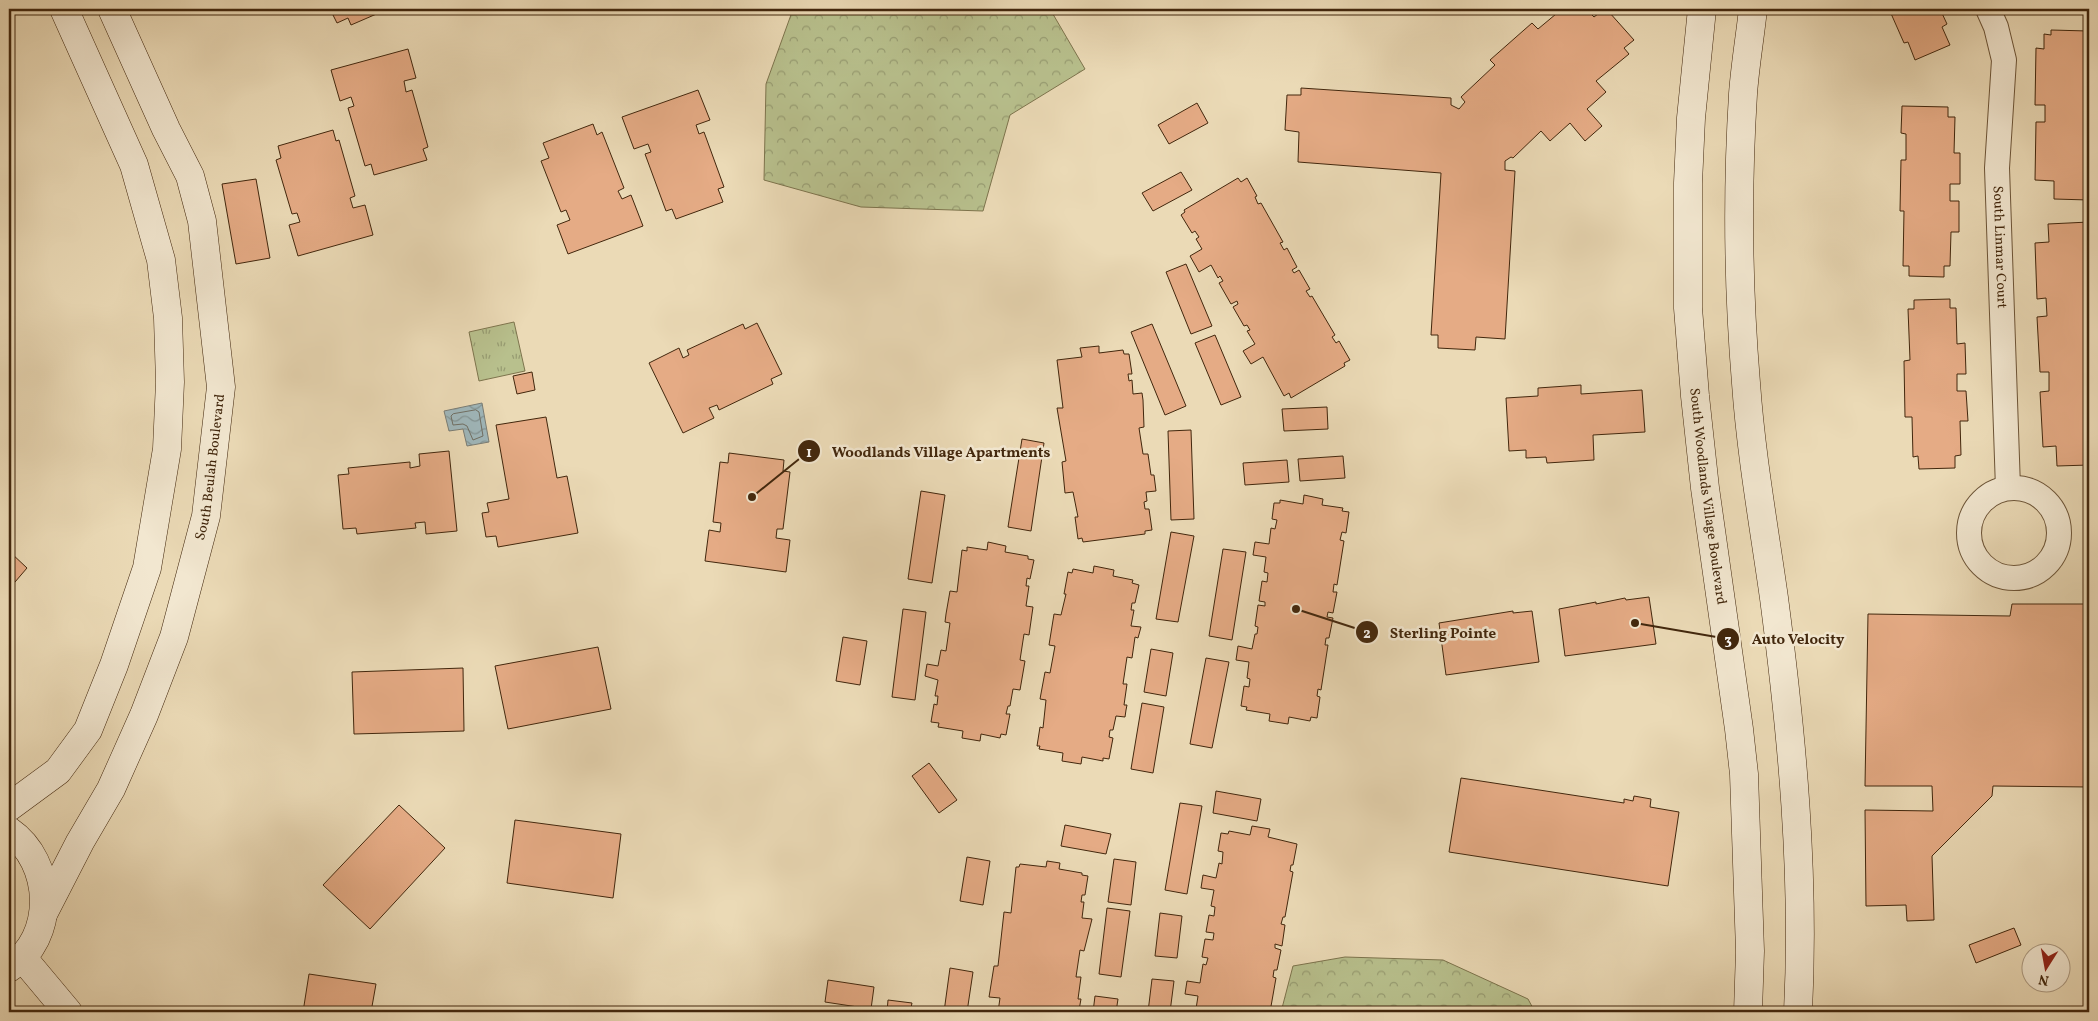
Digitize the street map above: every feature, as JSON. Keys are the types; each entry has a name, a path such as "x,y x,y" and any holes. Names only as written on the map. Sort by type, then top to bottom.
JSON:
{"street":[{"path":"9,807 58,770 88,730 114,665 147,568 167,449 170,382 168,318 161,260 134,164 64,9"},
{"name":"South Beulah Boulevard","path":"44,912 80,842 111,790 144,715 174,637 206,516 221,387 202,221 190,176 166,129 112,9"},
{"name":"South Woodlands Village Boulevard","path":"1702,9 1691,118 1688,183 1688,308 1704,479 1744,774 1750,951 1748,1012"},
{"path":"1753,9 1744,93 1740,190 1740,286 1746,385 1756,482 1774,598 1791,736 1797,805 1800,954 1798,1012"},
{"name":"South Linmar Court","path":"1988,9 1996,27 2004,60 1997,168 2008,488"},
{"path":"9,831 33,855 43,882 44,912 35,940 15,963 68,1012"}],"green space":[{"path":"802,9 1050,9 1085,69 1010,115 983,211 861,207 764,180 766,84 792,12"},
{"path":"514,322 525,371 479,381 469,332"},
{"path":"1345,957 1443,960 1528,999 1535,1012 1281,1012 1293,966"}],"water":[{"path":"482,403 489,442 467,446 463,429 449,431 444,411"}],"building":[{"path":"330,9 388,9 351,25 348,18 337,23"},
{"path":"1562,9 1586,9 1594,17 1603,10 1607,14 1609,12 1634,40 1624,48 1629,54 1596,81 1606,92 1587,109 1602,126 1585,141 1570,123 1550,141 1541,131 1513,158 1511,157 1505,161 1505,170 1515,171 1505,339 1476,337 1475,350 1438,348 1438,335 1431,335 1441,173 1298,162 1299,132 1285,130 1287,95 1301,95 1301,88 1451,98 1451,105 1459,109 1465,102 1461,97 1495,65 1490,60 1532,23 1538,29"},
{"path":"1889,9 1940,9 1947,24 1942,27 1950,45 1915,60 1908,42 1904,43"},
{"path":"2051,30 2088,31 2087,35 2089,35 2089,200 2054,199 2054,181 2035,180 2036,122 2045,122 2045,105 2035,105 2036,48 2044,49 2044,34 2051,35"},
{"path":"408,49 416,78 404,81 406,92 412,90 428,147 423,149 427,160 374,175 371,164 365,166 348,108 354,106 351,97 340,101 331,70"},
{"path":"698,90 710,120 696,125 699,134 704,132 724,187 718,189 723,202 676,219 672,209 666,211 645,154 651,152 648,144 634,149 622,117"},
{"path":"1197,103 1208,123 1169,144 1158,125"},
{"path":"1902,106 1948,107 1948,117 1955,117 1954,153 1960,153 1960,184 1950,184 1950,201 1959,201 1959,232 1951,232 1950,266 1944,266 1944,277 1909,276 1909,266 1903,266 1904,211 1900,211 1901,160 1906,160 1906,134 1901,133"},
{"path":"593,124 597,135 602,132 624,188 618,191 622,199 631,195 643,226 568,254 557,225 570,220 566,210 561,212 541,161 549,158 543,143"},
{"path":"333,130 336,141 339,140 355,196 350,198 353,208 365,205 373,235 298,256 289,225 300,222 297,213 292,214 276,160 281,158 278,146"},
{"path":"1181,172 1192,190 1153,211 1142,193"},
{"path":"1238,178 1241,182 1247,178 1257,196 1255,197 1258,204 1261,203 1283,242 1280,243 1284,250 1287,248 1297,267 1292,270 1294,273 1299,270 1310,289 1306,291 1310,297 1312,296 1335,335 1332,337 1336,343 1339,341 1350,360 1344,363 1345,366 1291,398 1289,393 1284,396 1263,357 1251,364 1243,351 1255,344 1247,331 1250,330 1247,325 1244,326 1233,307 1238,304 1237,301 1231,304 1219,283 1223,281 1220,276 1218,278 1211,265 1199,272 1190,256 1202,249 1196,239 1199,237 1195,231 1192,233 1181,215 1185,212 1184,210"},
{"path":"256,179 270,258 236,264 222,184"},
{"path":"2089,222 2089,465 2057,466 2056,446 2043,447 2040,392 2049,391 2049,372 2040,372 2037,317 2047,316 2046,298 2037,299 2035,243 2049,242 2048,224"},
{"path":"1186,264 1212,326 1191,334 1166,272"},
{"path":"1950,299 1950,308 1956,308 1957,344 1965,343 1966,374 1957,374 1957,391 1966,391 1968,421 1960,421 1961,455 1955,456 1955,468 1919,469 1918,456 1913,457 1912,417 1905,417 1904,361 1910,360 1908,309 1914,309 1914,300"},
{"path":"757,323 782,374 771,379 773,384 719,410 717,405 709,408 714,418 683,433 649,363 679,348 683,358 689,355 687,350 743,324 745,329"},
{"path":"1152,324 1186,406 1165,415 1131,332"},
{"path":"1215,335 1241,397 1221,405 1195,343"},
{"path":"1099,346 1099,353 1123,350 1124,354 1129,354 1132,374 1128,374 1129,381 1132,380 1133,394 1142,393 1143,400 1144,427 1139,428 1143,454 1148,454 1151,475 1154,475 1156,491 1146,492 1147,501 1144,502 1145,509 1149,509 1152,530 1145,531 1145,534 1083,542 1082,538 1078,539 1075,517 1078,517 1073,492 1065,493 1062,462 1066,461 1057,408 1063,408 1057,360 1082,357 1080,348"},
{"path":"532,372 535,390 517,394 513,376"},
{"path":"1581,385 1581,394 1642,390 1645,432 1593,435 1594,460 1547,463 1546,457 1526,458 1526,450 1509,451 1506,398 1538,396 1538,388"},
{"path":"1327,407 1328,429 1284,431 1282,409"},
{"path":"546,417 557,478 567,476 578,533 498,547 496,536 486,537 482,513 489,512 487,503 509,499 496,425"},
{"path":"1191,430 1194,519 1171,520 1168,431"},
{"path":"1022,439 1044,443 1031,531 1008,527"},
{"path":"449,451 457,531 426,534 425,522 415,523 416,528 357,534 356,528 343,529 338,475 349,474 348,468 410,462 410,468 420,466 419,454"},
{"path":"729,453 784,460 783,471 790,472 783,529 777,529 776,538 790,540 786,572 705,561 709,530 720,532 721,523 713,522 720,462 728,463"},
{"path":"1343,456 1345,478 1300,481 1298,459"},
{"path":"1287,460 1289,482 1245,485 1243,463"},
{"path":"921,491 945,495 932,583 908,579"},
{"path":"1304,495 1323,499 1322,505 1343,508 1342,511 1349,512 1346,533 1342,532 1340,540 1344,541 1337,585 1334,584 1333,592 1337,592 1333,613 1328,612 1327,617 1333,618 1329,638 1326,638 1325,645 1328,645 1321,690 1318,689 1317,696 1320,697 1317,718 1311,717 1310,721 1289,717 1288,724 1269,721 1270,714 1246,710 1247,707 1241,706 1244,686 1249,687 1250,679 1247,678 1249,662 1236,660 1238,646 1252,649 1258,627 1255,626 1258,605 1265,606 1265,602 1259,601 1262,581 1267,582 1268,573 1264,572 1266,557 1253,555 1255,542 1269,544 1271,528 1275,529 1277,520 1272,519 1274,503 1280,503 1280,500 1303,504"},
{"path":"1171,532 1194,536 1178,622 1156,619"},
{"path":"988,542 1006,546 1005,552 1028,556 1028,559 1034,560 1030,579 1027,578 1026,586 1029,586 1026,606 1033,607 1029,635 1024,634 1020,660 1025,661 1020,690 1013,689 1010,706 1008,706 1006,714 1010,714 1006,735 1001,734 1000,738 981,734 980,741 962,738 963,731 938,727 939,723 931,722 934,704 937,705 938,696 935,696 938,680 925,676 927,664 938,666 941,650 946,651 950,623 945,622 946,614 950,591 957,592 962,550 967,551 967,547 987,550"},
{"path":"1223,549 1246,552 1232,640 1209,636"},
{"path":"9,553 27,568 9,589"},
{"path":"1094,566 1114,570 1113,576 1133,580 1132,583 1139,585 1135,603 1132,603 1131,610 1134,610 1131,626 1141,627 1138,638 1135,637 1132,658 1127,657 1123,684 1127,684 1124,705 1127,705 1125,717 1116,716 1113,730 1110,730 1109,737 1113,738 1109,759 1103,758 1103,761 1082,757 1081,764 1062,761 1063,753 1039,749 1040,746 1037,746 1040,727 1043,728 1046,700 1040,699 1045,672 1050,673 1055,646 1049,645 1054,614 1061,615 1066,594 1064,594 1068,572 1072,573 1073,569 1093,573"},
{"path":"1649,597 1656,644 1565,656 1559,609 1625,598 1626,600"},
{"path":"2012,604 2089,604 2089,787 1993,786 1992,796 1932,856 1934,920 1907,921 1906,905 1866,906 1865,810 1933,811 1932,786 1865,786 1868,614 2010,616"},
{"path":"903,609 926,612 915,700 892,697"},
{"path":"1513,611 1513,613 1532,611 1539,662 1446,675 1439,623"},
{"path":"843,637 867,641 860,685 836,681"},
{"path":"598,647 611,709 508,729 495,666"},
{"path":"1151,649 1173,653 1166,696 1144,692"},
{"path":"1206,658 1229,662 1212,748 1190,744"},
{"path":"463,668 464,731 354,734 352,672"},
{"path":"1142,703 1164,707 1153,773 1131,769"},
{"path":"929,763 957,800 939,813 912,776"},
{"path":"1461,778 1624,803 1624,799 1633,801 1634,796 1651,799 1650,807 1679,812 1668,886 1449,852"},
{"path":"1216,791 1261,799 1257,821 1213,813"},
{"path":"1180,803 1202,806 1187,894 1165,890"},
{"path":"399,805 445,848 370,929 323,885"},
{"path":"515,820 621,834 613,898 507,883"},
{"path":"1065,825 1111,834 1106,854 1061,846"},
{"path":"1252,826 1270,829 1268,837 1297,844 1290,871 1293,872 1285,917 1283,917 1281,924 1285,925 1282,946 1275,944 1275,948 1281,950 1277,970 1274,970 1273,977 1276,978 1270,1012 1199,1012 1200,1010 1196,1009 1198,996 1185,994 1187,981 1200,983 1203,964 1206,965 1208,958 1202,957 1205,939 1213,940 1214,933 1206,932 1209,915 1214,916 1215,907 1211,906 1214,890 1201,888 1203,875 1216,878 1219,863 1222,864 1223,852 1218,851 1221,833 1228,834 1229,831 1250,835"},
{"path":"967,857 990,861 983,905 960,901"},
{"path":"1114,859 1136,862 1131,905 1108,902"},
{"path":"1047,861 1060,863 1059,869 1082,873 1082,875 1088,876 1085,895 1082,895 1081,902 1084,902 1082,918 1092,919 1084,951 1080,950 1076,977 1081,977 1078,999 1081,999 1079,1010 1070,1009 1070,1012 998,1012 1000,998 989,997 994,966 998,966 1004,912 1011,913 1016,867 1019,867 1020,864 1046,867"},
{"path":"1107,908 1130,911 1121,977 1099,974"},
{"path":"1160,913 1182,916 1177,958 1155,956"},
{"path":"2014,928 2021,944 1976,963 1969,945"},
{"path":"950,968 973,972 967,1012 944,1012"},
{"path":"309,974 376,984 371,1012 303,1012"},
{"path":"1152,979 1174,981 1170,1012 1148,1012"},
{"path":"828,980 874,987 871,1009 825,1002"},
{"path":"1095,996 1118,999 1116,1012 1093,1012"},
{"path":"888,1000 912,1003 910,1012 887,1012"}],"place":[{"name":"Woodlands Village Apartments","path":"752,497"},
{"name":"Sterling Pointe","path":"1296,609"},
{"name":"Auto Velocity","path":"1635,623"}]}
